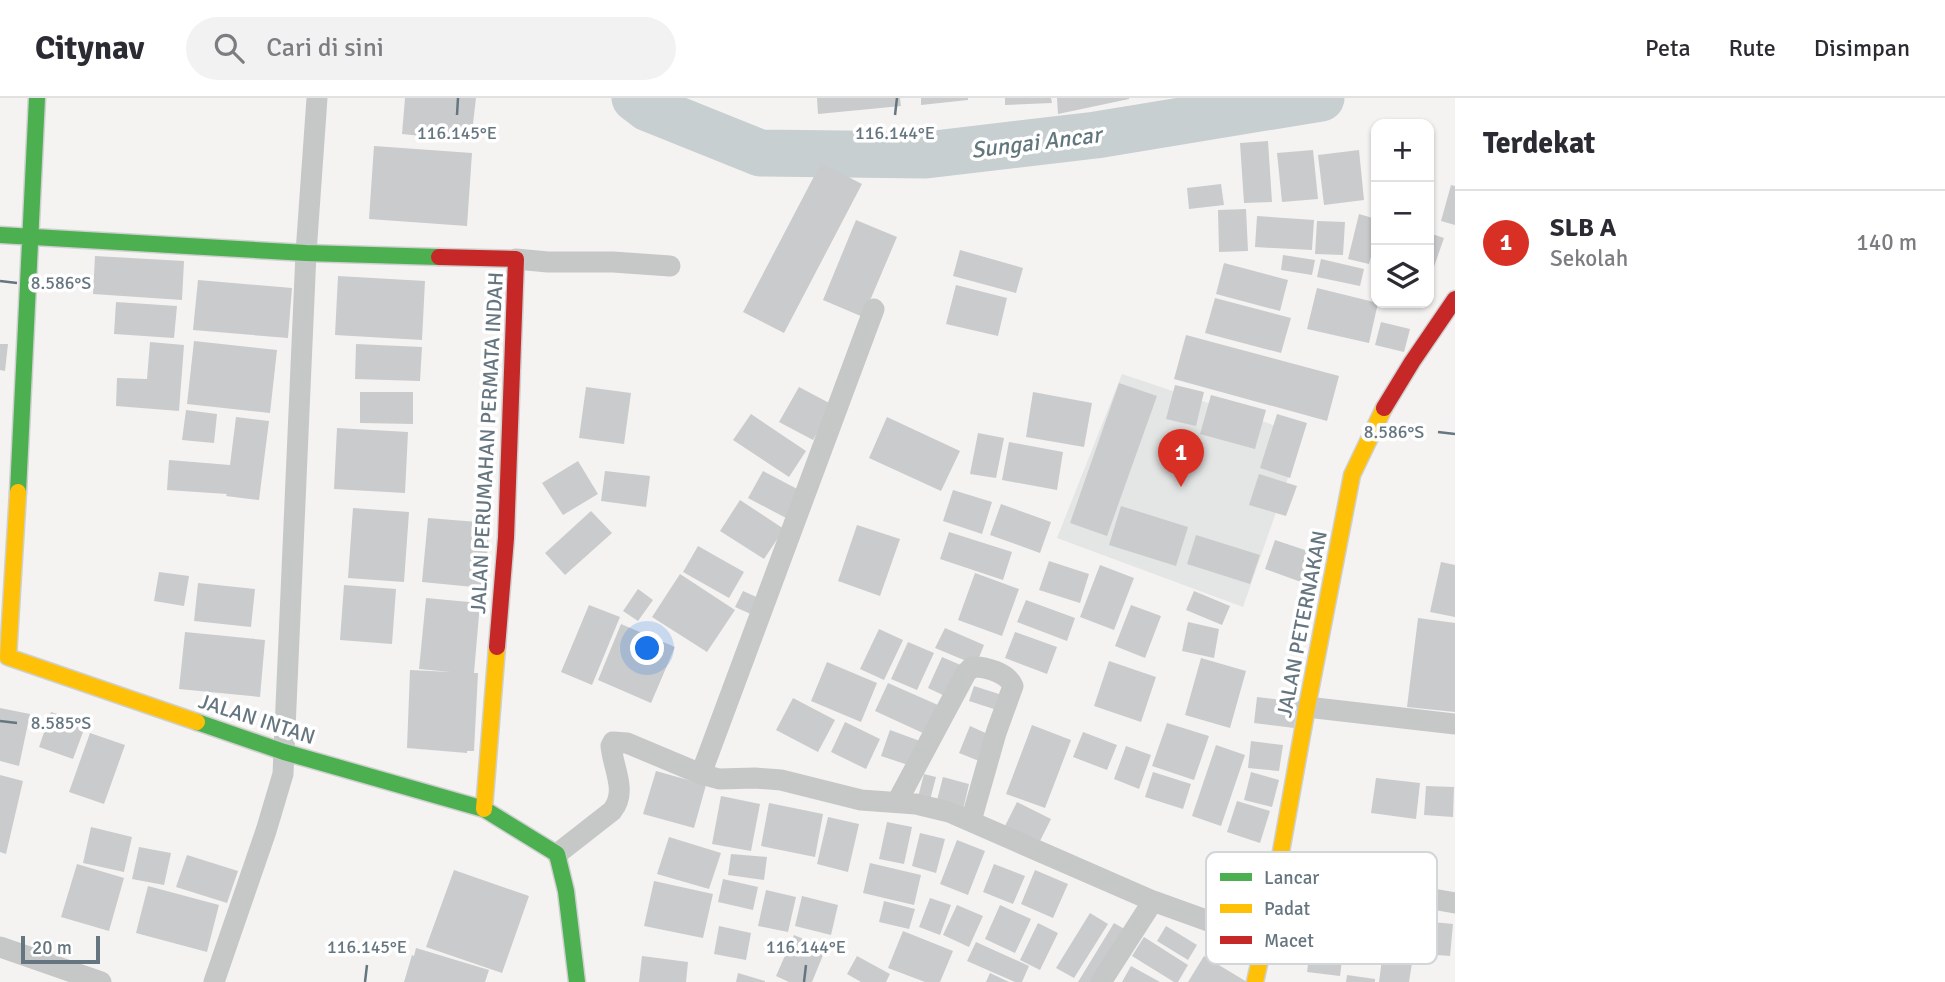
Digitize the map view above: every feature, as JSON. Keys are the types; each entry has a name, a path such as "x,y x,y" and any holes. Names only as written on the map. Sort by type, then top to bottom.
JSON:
{"street":[{"path":"9,657 37,98"},
{"path":"214,982 283,774 306,253 317,98"},
{"name":"JALAN PERUMAHAN PERMATA INDAH","path":"0,235 306,253 516,259 506,538 484,809"},
{"path":"516,259 670,266"},
{"name":"JALAN PETERNAKAN","path":"1281,852 1352,475 1364,444 1394,391 1455,299"},
{"path":"701,774 874,309"},
{"name":"JALAN INTAN","path":"9,657 285,752 484,809 557,854"},
{"path":"897,802 966,673 972,667 981,667 1008,678 1013,686 996,733 971,821"},
{"path":"1307,707 1455,724"},
{"path":"577,982 566,891 557,854 612,811 618,803 619,786 612,754 613,742 627,743 701,774 726,780 781,780 861,800 933,807 1153,901 1206,920"},
{"path":"1437,900 1455,903"},
{"path":"1101,982 1153,901"},
{"path":"0,947 101,982"},
{"name":"JALAN PETERNAKAN","path":"1255,982 1259,964"}],"shaded area":[{"path":"1122,374 1303,435 1243,607 1057,538"}],"building":[{"path":"405,98 476,98 471,141 402,134"},
{"path":"817,98 900,98 901,106 818,114"},
{"path":"921,98 968,98 968,100 921,105"},
{"path":"1005,98 1051,98 1052,103 1005,105"},
{"path":"1057,98 1129,98 1129,99 1058,114"},
{"path":"1268,141 1272,202 1244,203 1240,143"},
{"path":"374,146 472,153 467,226 369,219"},
{"path":"1313,150 1318,199 1282,202 1277,153"},
{"path":"1359,150 1364,200 1324,205 1318,155"},
{"path":"821,163 862,184 784,333 743,312"},
{"path":"1221,184 1224,205 1189,209 1187,188"},
{"path":"1451,185 1455,186 1455,225 1441,221"},
{"path":"1246,209 1248,251 1219,252 1218,210"},
{"path":"1359,214 1371,218 1369,264 1348,259"},
{"path":"1257,216 1314,220 1312,250 1255,247"},
{"path":"856,220 897,237 863,317 823,300"},
{"path":"1317,221 1345,222 1343,255 1315,254"},
{"path":"1434,235 1444,238 1434,267"},
{"path":"960,250 1023,268 1016,293 953,276"},
{"path":"1283,255 1315,260 1312,275 1281,270"},
{"path":"95,256 184,261 182,300 93,294"},
{"path":"1321,259 1364,269 1360,286 1317,277"},
{"path":"1224,263 1288,280 1280,311 1216,294"},
{"path":"338,276 425,281 422,340 335,335"},
{"path":"198,280 292,288 288,338 193,330"},
{"path":"956,285 1007,298 998,336 946,324"},
{"path":"1317,288 1371,301 1371,308 1377,308 1369,343 1307,329"},
{"path":"1215,298 1291,318 1281,353 1205,333"},
{"path":"116,302 177,306 174,338 114,334"},
{"path":"1381,322 1410,329 1404,352 1375,345"},
{"path":"1186,335 1339,376 1327,421 1174,379"},
{"path":"194,341 277,350 270,413 187,404"},
{"path":"150,342 184,345 179,411 116,406 117,378 147,379"},
{"path":"0,344 8,344 5,371 0,370"},
{"path":"356,344 422,347 420,381 355,379"},
{"path":"1119,383 1157,396 1107,536 1070,523"},
{"path":"1175,385 1204,392 1196,426 1166,419"},
{"path":"586,387 631,393 624,444 579,438"},
{"path":"799,387 833,405 813,440 779,422"},
{"path":"360,392 413,392 413,424 360,423"},
{"path":"1033,392 1092,403 1084,447 1026,437"},
{"path":"1211,395 1266,410 1255,449 1200,434"},
{"path":"186,410 217,414 214,443 182,440"},
{"path":"751,414 806,451 789,477 733,440"},
{"path":"1277,414 1307,423 1290,478 1260,468"},
{"path":"236,417 269,421 259,500 226,496 227,494 167,490 169,460 230,465"},
{"path":"887,417 960,451 941,491 869,458"},
{"path":"337,428 408,432 405,493 334,489"},
{"path":"978,433 1004,438 996,478 970,474"},
{"path":"1009,442 1063,452 1057,490 1002,480"},
{"path":"578,461 598,494 563,515 542,483"},
{"path":"605,471 650,476 646,507 601,501"},
{"path":"763,471 801,491 786,518 748,498"},
{"path":"1259,474 1297,486 1286,516 1249,505"},
{"path":"953,490 992,502 982,534 943,521"},
{"path":"740,500 784,529 764,559 720,531"},
{"path":"1001,504 1051,522 1040,553 990,535"},
{"path":"1121,506 1188,527 1176,566 1109,545"},
{"path":"353,508 409,512 404,582 348,578"},
{"path":"591,511 612,533 565,575 545,553"},
{"path":"428,518 490,523 484,588 422,582"},
{"path":"857,525 900,539 880,596 838,581"},
{"path":"949,532 1012,552 1003,580 940,559"},
{"path":"1196,535 1260,555 1250,584 1187,564"},
{"path":"1275,540 1323,556 1312,586 1265,569"},
{"path":"698,546 744,572 729,598 683,572"},
{"path":"1049,561 1089,574 1080,603 1039,590"},
{"path":"1441,562 1455,565 1455,617 1430,612"},
{"path":"1100,565 1134,578 1114,630 1080,617"},
{"path":"159,572 189,576 184,606 154,601"},
{"path":"975,573 1019,589 1002,636 958,620"},
{"path":"680,574 735,610 707,652 652,617"},
{"path":"198,583 255,589 251,627 194,621"},
{"path":"344,585 396,589 392,644 340,640"},
{"path":"638,589 653,600 638,621 623,611"},
{"path":"743,591 761,599 753,615 735,607"},
{"path":"1194,591 1230,606 1222,625 1186,610"},
{"path":"426,598 480,603 474,673 478,673 474,751 467,753 407,748 410,670 451,672 419,669"},
{"path":"1026,600 1075,618 1067,641 1017,622"},
{"path":"589,605 620,617 592,685 561,672"},
{"path":"1131,605 1161,616 1145,658 1115,646"},
{"path":"1418,618 1455,623 1455,712 1407,707"},
{"path":"1188,622 1219,629 1214,658 1182,651"},
{"path":"621,624 675,647 651,703 598,680"},
{"path":"945,628 984,645 976,665 935,648"},
{"path":"879,629 903,640 884,680 860,669"},
{"path":"185,632 265,640 260,697 179,689"},
{"path":"1015,632 1057,647 1047,674 1005,658"},
{"path":"908,642 934,653 917,690 891,679"},
{"path":"942,657 963,666 947,697 928,688"},
{"path":"1201,658 1246,671 1230,728 1185,715"},
{"path":"1109,661 1156,677 1141,722 1094,706"},
{"path":"827,662 877,683 861,722 811,701"},
{"path":"888,683 938,705 925,734 875,711"},
{"path":"974,686 1002,695 997,710 969,701"},
{"path":"1257,697 1298,702 1294,728 1254,723"},
{"path":"793,698 835,720 818,752 776,730"},
{"path":"0,708 30,714 19,766 0,761"},
{"path":"51,712 86,724 73,759 39,747"},
{"path":"845,722 880,739 866,769 831,752"},
{"path":"1167,723 1209,736 1194,780 1152,766"},
{"path":"1032,725 1071,740 1045,808 1006,794"},
{"path":"970,726 990,735 979,761 959,753"},
{"path":"890,730 920,741 911,766 881,756"},
{"path":"1083,732 1117,745 1107,770 1073,757"},
{"path":"90,733 125,745 104,804 69,792"},
{"path":"1251,741 1283,745 1279,771 1248,768"},
{"path":"1216,745 1245,755 1221,826 1192,816"},
{"path":"1126,746 1151,755 1139,789 1114,779"},
{"path":"656,771 706,785 694,828 643,814"},
{"path":"1153,772 1191,784 1183,809 1145,797"},
{"path":"1251,772 1279,780 1272,807 1244,800"},
{"path":"924,774 936,777 929,804 917,801"},
{"path":"0,775 23,781 6,854 0,852"},
{"path":"943,777 969,784 963,810 936,804"},
{"path":"1376,778 1420,783 1416,819 1371,813"},
{"path":"1426,786 1454,787 1453,817 1424,815"},
{"path":"721,796 760,804 751,851 712,844"},
{"path":"1237,801 1270,811 1260,843 1227,832"},
{"path":"1017,802 1051,819 1037,847 1003,830"},
{"path":"769,803 823,814 815,857 761,846"},
{"path":"828,817 859,824 848,872 817,864"},
{"path":"887,822 912,827 904,864 879,859"},
{"path":"91,827 132,837 124,872 83,863"},
{"path":"920,833 945,839 936,873 912,866"},
{"path":"669,837 721,853 709,889 657,874"},
{"path":"957,840 985,851 968,895 940,884"},
{"path":"139,847 171,853 164,885 132,879"},
{"path":"731,854 767,857 764,880 728,875"},
{"path":"187,855 238,871 227,903 176,887"},
{"path":"870,863 921,875 914,905 863,893"},
{"path":"77,864 124,878 109,931 61,917"},
{"path":"994,864 1025,876 1013,904 983,892"},
{"path":"454,870 529,896 502,973 426,947"},
{"path":"1035,870 1068,884 1053,918 1021,904"},
{"path":"723,879 758,887 753,910 718,902"},
{"path":"654,881 713,894 703,938 644,926"},
{"path":"148,886 219,905 207,952 136,933"},
{"path":"766,890 796,897 788,932 758,926"},
{"path":"802,896 838,905 831,935 795,926"},
{"path":"930,898 951,905 940,935 919,927"},
{"path":"884,901 915,909 909,929 879,922"},
{"path":"957,905 983,916 969,947 943,935"},
{"path":"1000,905 1031,919 1015,953 985,939"},
{"path":"1090,913 1108,924 1074,978 1056,968"},
{"path":"1437,922 1453,924 1450,956 1437,955"},
{"path":"1038,923 1058,933 1040,970 1020,960"},
{"path":"1114,923 1128,931 1097,982 1078,982"},
{"path":"719,926 751,933 746,960 714,954"},
{"path":"1166,926 1197,945 1188,960 1157,941"},
{"path":"903,931 953,951 940,982 925,982 888,968"},
{"path":"794,935 826,948 812,982 789,982 776,976"},
{"path":"1144,937 1188,965 1178,982 1132,956"},
{"path":"976,942 1029,966 1022,982 1015,982 967,961"},
{"path":"416,948 489,970 485,982 404,982"},
{"path":"642,956 688,962 686,982 639,982"},
{"path":"857,956 890,974 886,982 861,982 847,974"},
{"path":"1204,956 1206,964 1217,964 1247,982 1188,982"},
{"path":"1308,964 1342,964 1340,976 1307,972"},
{"path":"1381,964 1412,964 1409,982 1379,982"},
{"path":"1131,966 1160,982 1122,982"},
{"path":"738,973 765,981 765,982 736,982"},
{"path":"990,973 1009,982 986,982"},
{"path":"1347,975 1375,979 1375,982 1346,982"}],"waterway":[{"name":"Sungai Ancar","path":"635,98 648,108 760,153 926,155 1096,135 1321,98"}],"traffic: fast":[{"path":"18,492 37,98"},
{"path":"0,235 306,253 439,257"},
{"path":"197,722 284,752 484,809 557,854 566,891 577,982"}],"traffic: slow":[{"path":"1281,852 1352,475 1384,408"},
{"path":"18,492 8,657 197,722"},
{"path":"484,809 497,647"},
{"path":"1255,982 1259,964"}],"traffic: jam":[{"path":"439,257 516,259 506,538 497,647"},
{"path":"1384,408 1455,299"}],"place":[{"name":"SLB A","path":"1181,487"}]}
